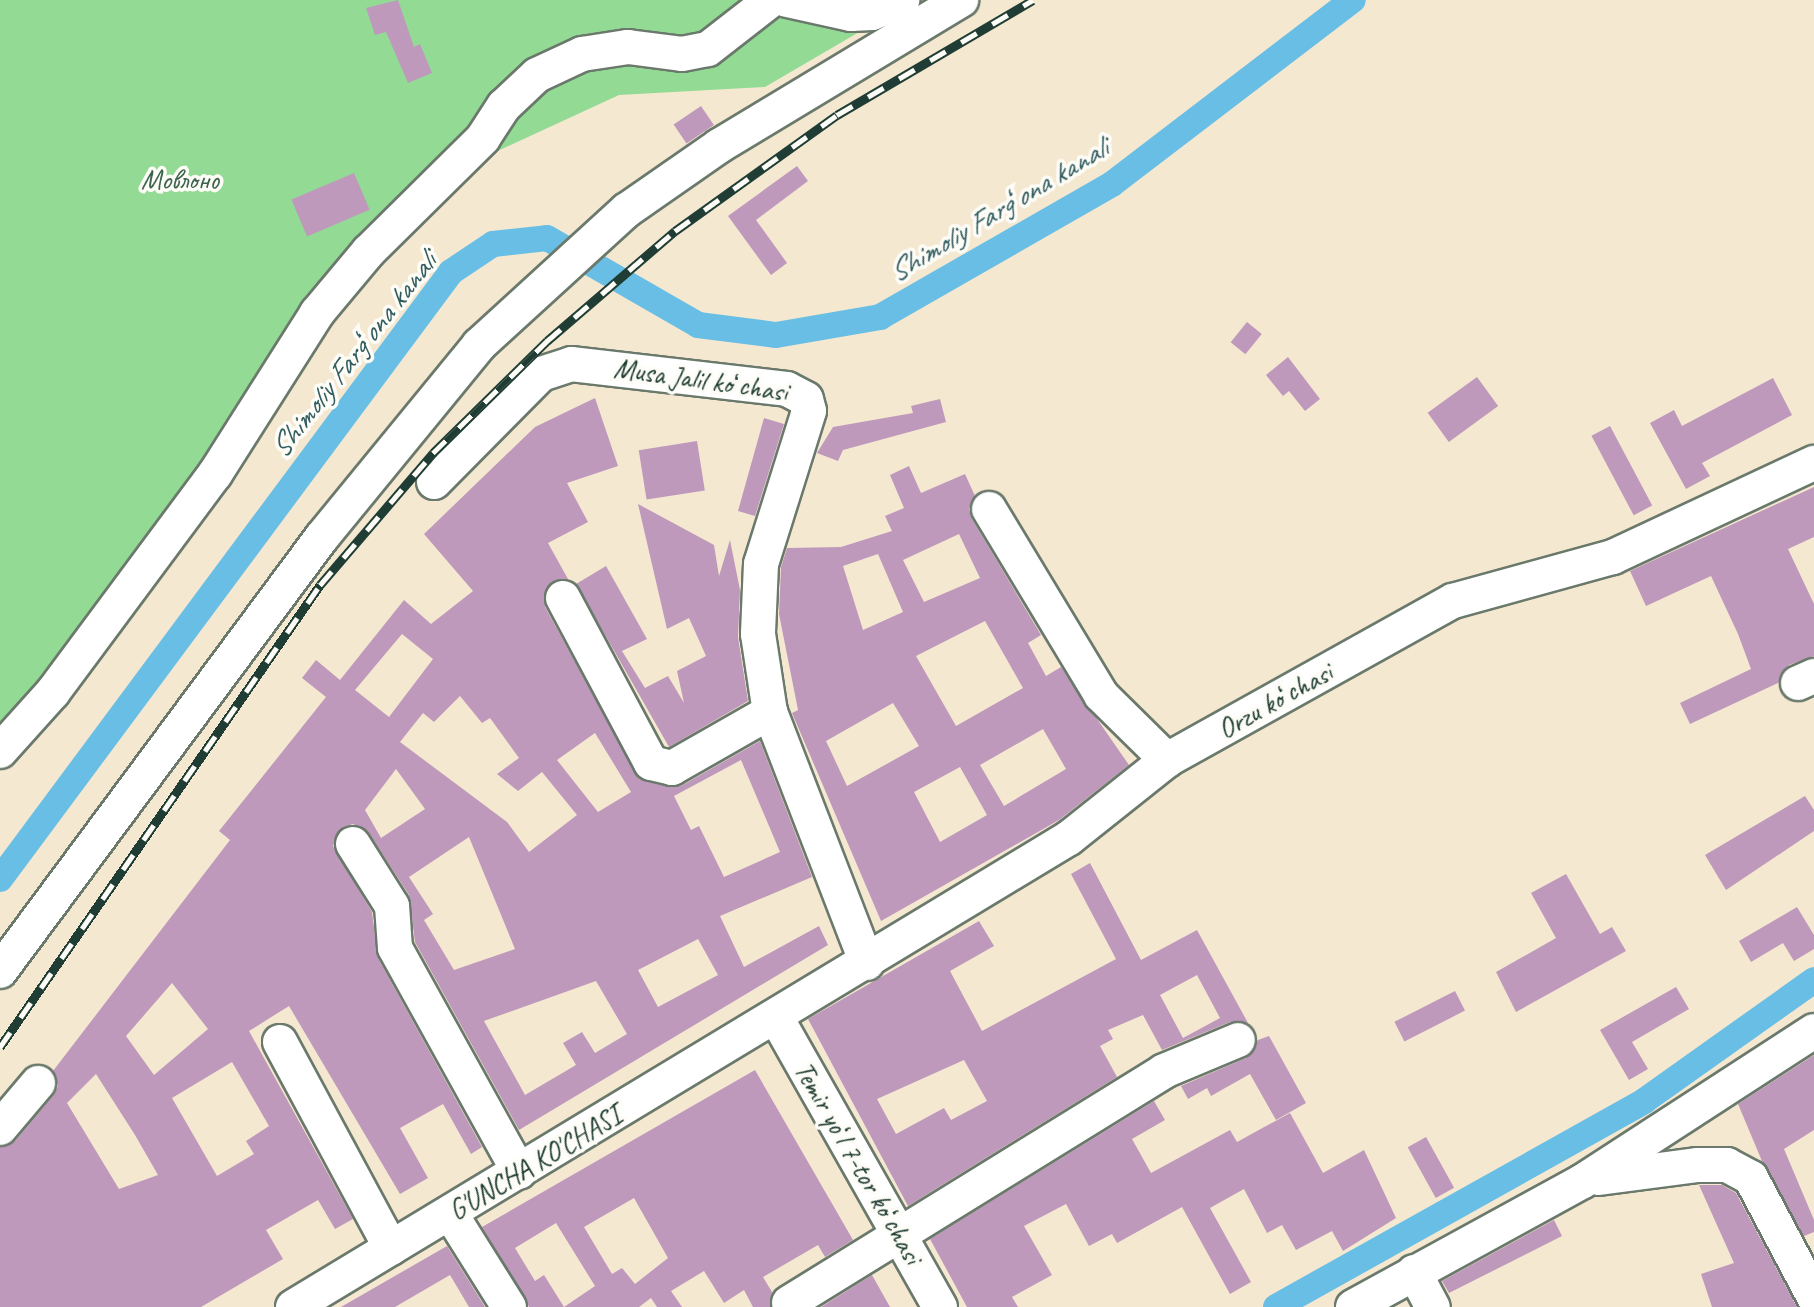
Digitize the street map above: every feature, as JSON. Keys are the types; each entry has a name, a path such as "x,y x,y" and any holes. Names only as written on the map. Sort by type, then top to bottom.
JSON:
{"street":[{"path":"0,751 53,692 215,474 317,313 368,252 483,138 504,106 537,75 582,54 628,47 682,54 708,49 771,0"},
{"path":"787,0 851,14 872,13 902,0"},
{"path":"0,971 418,413 479,345 627,210 719,146 961,0"},
{"name":"Musa Jalil koʻchasi","path":"434,482 541,374 571,364 798,391 809,411 761,564 758,634 770,712 867,963"},
{"name":"Orzu koʻchasi","path":"777,1019 1069,838 1167,760 1453,601 1613,557 1814,463"},
{"path":"989,509 1101,695 1167,760"},
{"path":"563,598 651,763 672,768 770,712"},
{"path":"353,844 392,906 395,948 519,1172"},
{"name":"G'UNCHA KO'CHASI","path":"293,1307 777,1019"},
{"name":"Temir yoʻl 7-tor koʻchasi","path":"777,1019 940,1307"},
{"path":"1353,1307 1583,1181 1814,1031"},
{"path":"789,1303 1164,1071 1238,1040"},
{"path":"280,1042 391,1248"},
{"path":"0,1128 38,1083"},
{"path":"1583,1181 1662,1167 1727,1165 1751,1178 1768,1202 1814,1297"},
{"path":"450,1213 509,1307"},
{"path":"1414,1272 1433,1307"}],"green space":[{"name":"Мовлоно","path":"0,0 914,0 765,87 619,95 448,174 337,268 34,741 0,755"}],"building":[{"path":"398,0 414,47 420,44 432,73 408,83 386,32 375,35 366,8"},
{"path":"701,106 714,125 687,144 674,124"},
{"path":"797,166 808,181 756,220 787,263 771,275 728,216"},
{"path":"354,173 370,210 307,236 291,200"},
{"path":"1247,322 1262,334 1245,354 1231,342"},
{"path":"1288,357 1320,399 1305,411 1289,391 1283,396 1266,375"},
{"path":"1477,377 1498,406 1449,442 1428,413"},
{"path":"1773,378 1792,415 1702,463 1710,476 1686,489 1650,423 1674,410 1682,426"},
{"path":"595,398 618,466 567,483 588,522 548,543 568,579 547,587 545,607 639,779 681,786 760,741 812,877 720,916 744,967 819,926 828,945 519,1130 415,942 409,895 369,833 353,824 343,827 333,846 372,912 378,958 482,1147 471,1154 443,1104 400,1128 428,1178 400,1194 289,1006 249,1031 353,1219 335,1229 318,1200 266,1230 283,1259 201,1307 0,1307 0,1147 15,1141 53,1096 58,1086 53,1071 230,840 219,831 326,697 302,678 316,660 340,680 404,600 431,624 473,591 424,534 535,427","holes":["402,634 433,659 389,717 355,690","460,696 482,723 490,718 519,758 497,774 518,791 542,772 577,815 529,852 507,822 400,742 423,713 434,722","595,733 631,792 598,812 557,760","741,760 780,852 724,877 699,826 691,830 674,796","396,769 425,809 381,838 365,810","469,837 515,949 454,970 424,920 433,914 409,877","698,939 718,975 658,1007 638,970","596,981 627,1034 595,1053 582,1032 563,1043 576,1065 525,1095 484,1021","172,983 208,1029 154,1075 126,1036","232,1062 269,1126 246,1141 254,1154 217,1176 172,1098","96,1074 158,1175 119,1189 67,1103"]},
{"path":"940,399 946,422 843,450 838,461 817,453 833,427 913,413 911,406"},
{"path":"764,418 784,424 755,516 738,511"},
{"path":"1610,426 1652,505 1634,515 1591,436"},
{"path":"697,441 705,490 647,500 639,450"},
{"path":"909,466 921,493 965,474 975,496 969,509 972,519 1041,635 1028,643 1046,676 1061,667 1129,765 1059,820 881,921 792,713 798,710 779,614 781,567 787,548 841,547 892,531 885,516 904,508 890,475","holes":["959,534 980,578 924,602 903,560","878,554 903,612 863,630 843,566","985,621 1023,688 956,726 916,656","893,703 919,746 847,786 826,741","1043,729 1066,769 1004,806 980,765","960,767 987,815 940,842 914,792"]},
{"path":"1814,487 1814,537 1788,549 1814,604 1814,656 1789,665 1778,683 1690,724 1680,703 1751,669 1738,634 1711,576 1646,606 1630,571"},
{"path":"638,504 714,545 719,576 730,540 740,590 738,637 748,701 669,747 576,584 606,566 647,639 622,651 645,688 668,676 684,703 677,671 706,656 689,618 667,629"},
{"path":"1805,796 1814,810 1814,831 1726,890 1705,855"},
{"path":"1090,863 1141,960 1197,930 1248,1023 1230,1022 1162,1050 1143,1015 1108,1030 1113,1039 1100,1046 1117,1077 908,1206 808,1019 979,921 994,946 950,971 982,1031 1116,959 1071,874","holes":["1197,975 1220,1018 1183,1038 1160,995","964,1060 987,1101 951,1120 944,1108 896,1134 877,1099"]},
{"path":"1566,874 1600,934 1612,927 1626,951 1516,1012 1496,972 1556,938 1531,893"},
{"path":"1797,907 1814,935 1814,949 1794,961 1783,943 1751,962 1739,941"},
{"path":"1676,987 1689,1009 1632,1042 1648,1069 1629,1080 1600,1030"},
{"path":"1455,991 1465,1011 1404,1041 1394,1022"},
{"path":"1269,1036 1306,1103 1276,1120 1250,1074 1211,1096 1207,1088 1188,1099 1181,1086 1246,1058 1258,1040"},
{"path":"1814,1055 1814,1130 1784,1149 1814,1220 1814,1232 1804,1236 1762,1161 1738,1104"},
{"path":"755,1070 853,1240 825,1257 818,1245 763,1277 772,1292 770,1307 753,1307 744,1290 724,1303 704,1271 671,1291 682,1307 657,1307 651,1298 639,1307 564,1307 529,1307 482,1227","holes":["634,1198 668,1258 635,1284 622,1268 612,1274 584,1227","556,1223 595,1286 564,1307 544,1275 535,1281 515,1248"]},
{"path":"1154,1101 1165,1120 1132,1139 1151,1173 1230,1130 1237,1142 1290,1113 1323,1173 1364,1150 1396,1218 1343,1251 1332,1231 1296,1250 1282,1225 1267,1233 1244,1189 1210,1208 1251,1282 1230,1294 1182,1207 1117,1243 1112,1234 1089,1246 1066,1204 1024,1226 1052,1275 1012,1297 1018,1307 967,1307 930,1239"},
{"path":"1426,1137 1454,1188 1436,1198 1408,1147"},
{"path":"1699,1185 1722,1185 1736,1193 1797,1307 1712,1307 1701,1274 1734,1263"},
{"path":"1554,1220 1562,1236 1449,1293 1442,1281"},
{"path":"447,1246 485,1307 469,1307 450,1275 395,1307 341,1307"},
{"path":"872,1275 890,1307 821,1307"}],"waterway":[{"name":"Shimoliy Fargʻona kanali","path":"0,879 451,272 493,244 547,238 698,325 776,335 880,317 1112,184 1353,0"},
{"path":"1276,1307 1644,1101 1814,980"}],"railway":[{"path":"0,1047 320,585 433,453 547,341 675,231 837,115 1033,0"}]}
